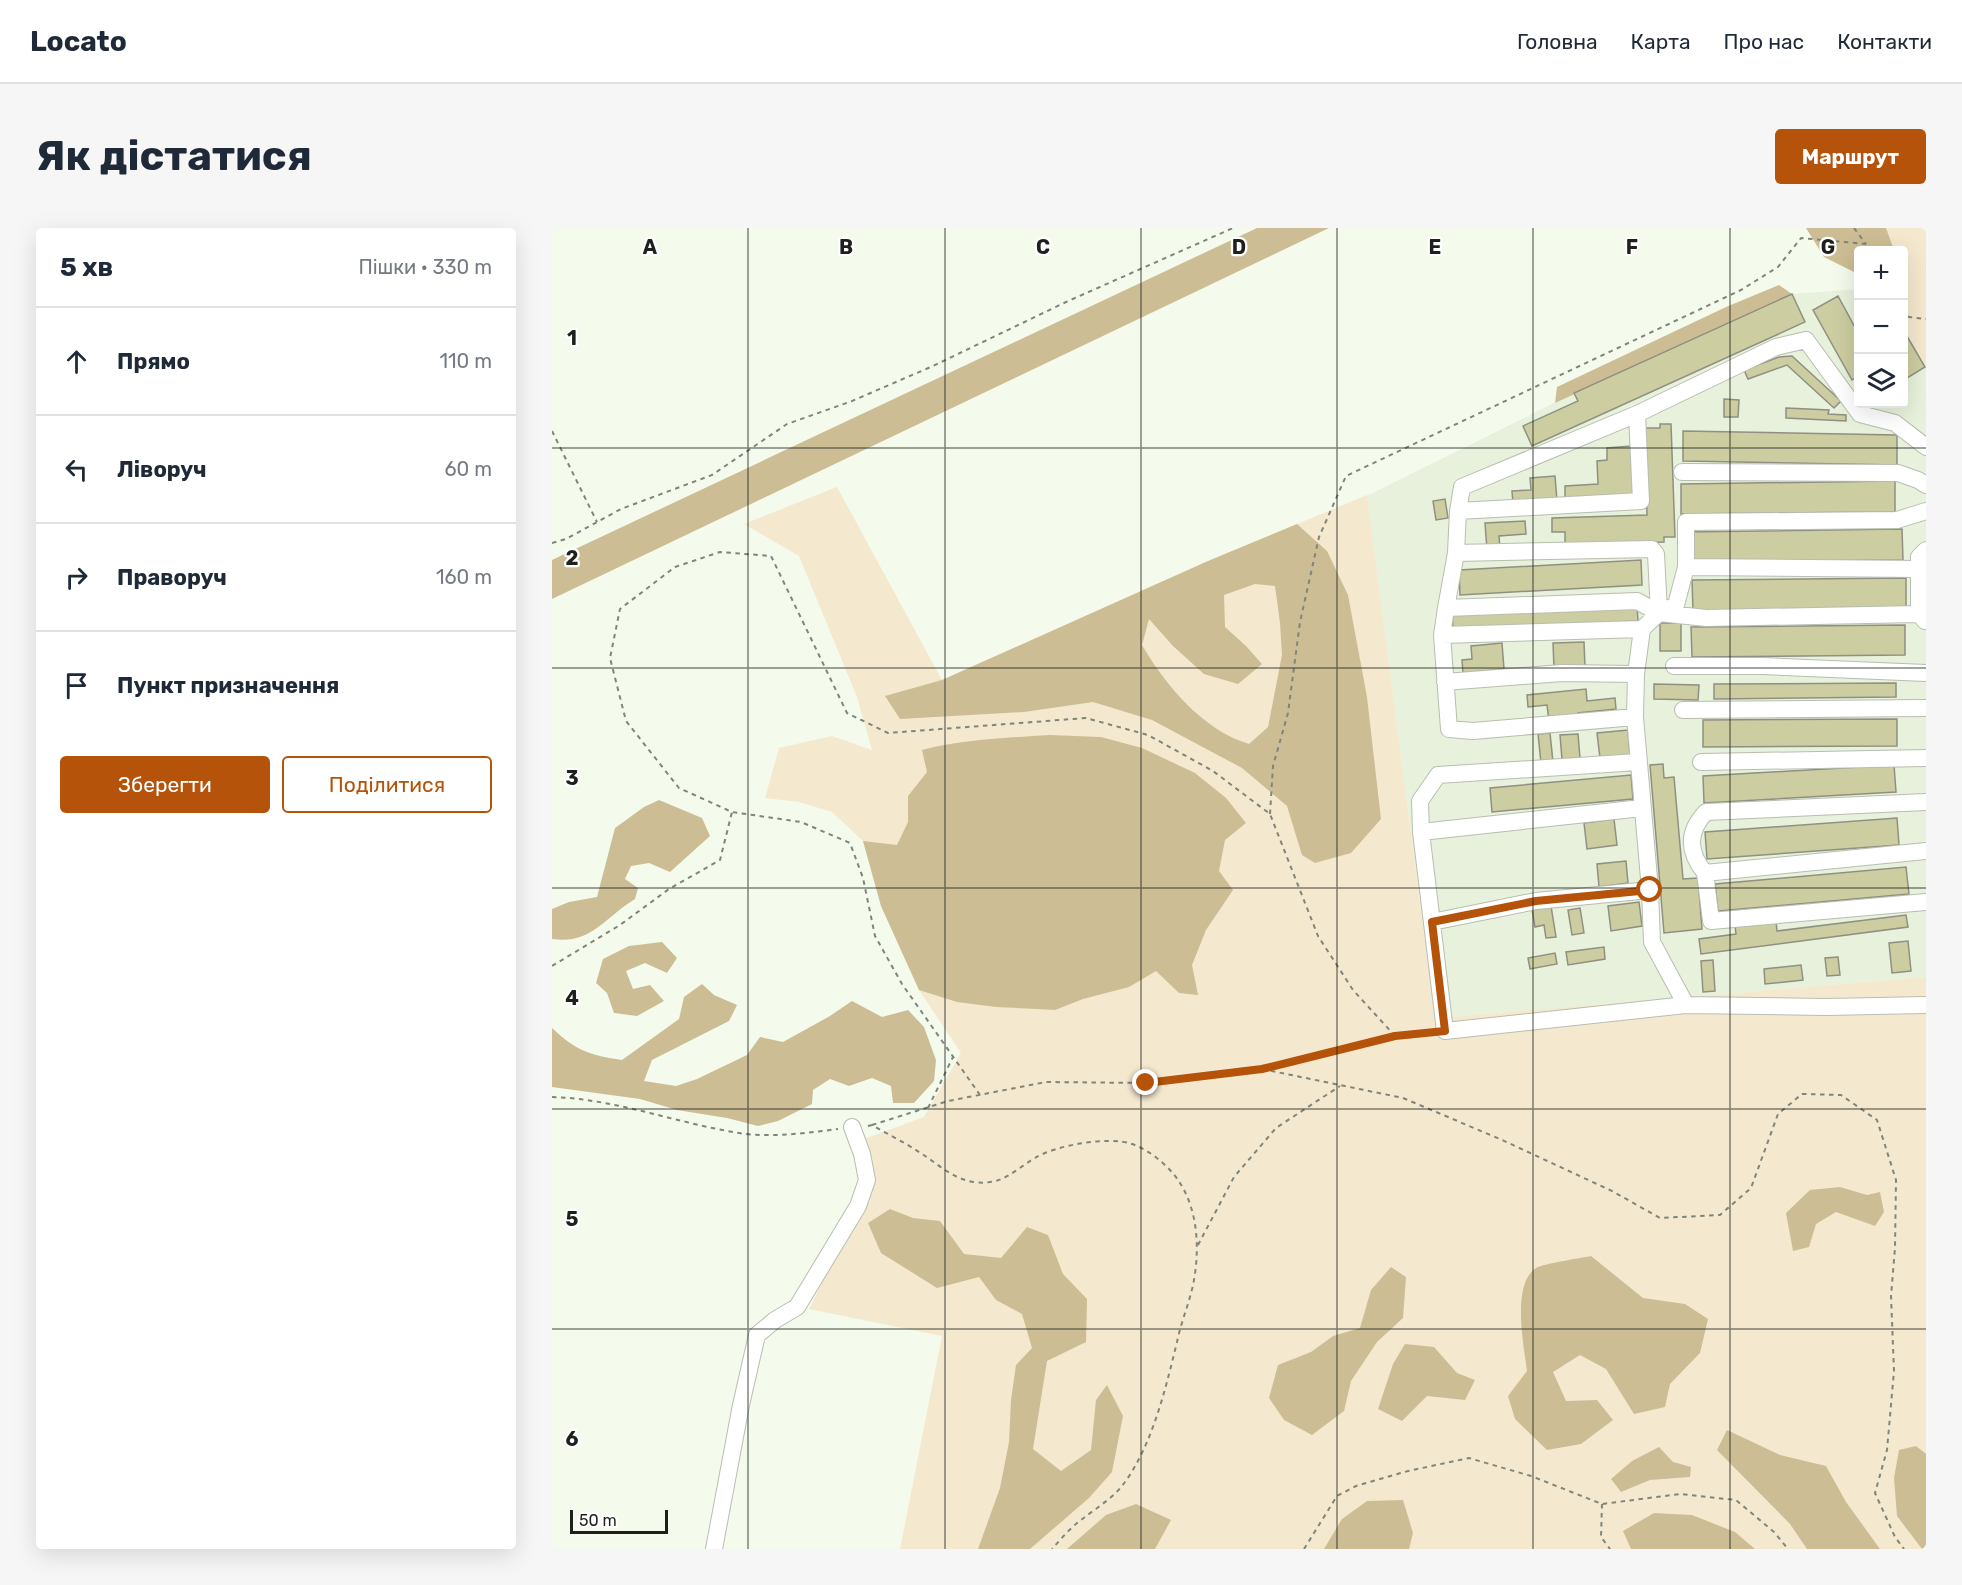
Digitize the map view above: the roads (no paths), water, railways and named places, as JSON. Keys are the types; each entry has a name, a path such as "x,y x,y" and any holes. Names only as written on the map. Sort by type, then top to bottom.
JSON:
{"lane":[{"path":"1635,717 1473,731 1449,729 1442,635 1456,554 1458,511 1462,488 1637,414 1776,347 1806,340 1860,414 1895,423 1926,447"},
{"path":"1458,511 1641,501 1637,414"},
{"path":"1682,472 1898,473 1926,484"},
{"path":"1686,1005 1652,942 1650,890 1635,717 1636,674 1642,629 1659,613 1676,605 1686,567 1686,522 1897,520 1926,511"},
{"path":"1456,554 1652,549 1656,554 1659,613"},
{"path":"1446,608 1637,601 1659,613 1706,618 1923,618 1919,557 1926,550"},
{"path":"1686,567 1919,569"},
{"path":"1442,635 1642,629"},
{"path":"1674,666 1763,666 1926,673"},
{"path":"1445,682 1562,673 1636,674"},
{"path":"1683,710 1926,708"},
{"path":"1701,762 1926,758"},
{"path":"1638,762 1438,775 1420,801 1421,832 1445,1031 1686,1005 1826,1007 1926,1005"},
{"path":"1926,802 1706,812 1696,822 1692,835 1692,851 1705,873 1711,921 1926,902"},
{"path":"1421,832 1642,808"},
{"path":"1705,873 1926,851"},
{"path":"1432,922 1536,901 1650,890"},
{"path":"714,1549 741,1405 757,1335 797,1307 858,1206 867,1180 862,1154 852,1127"}]}
